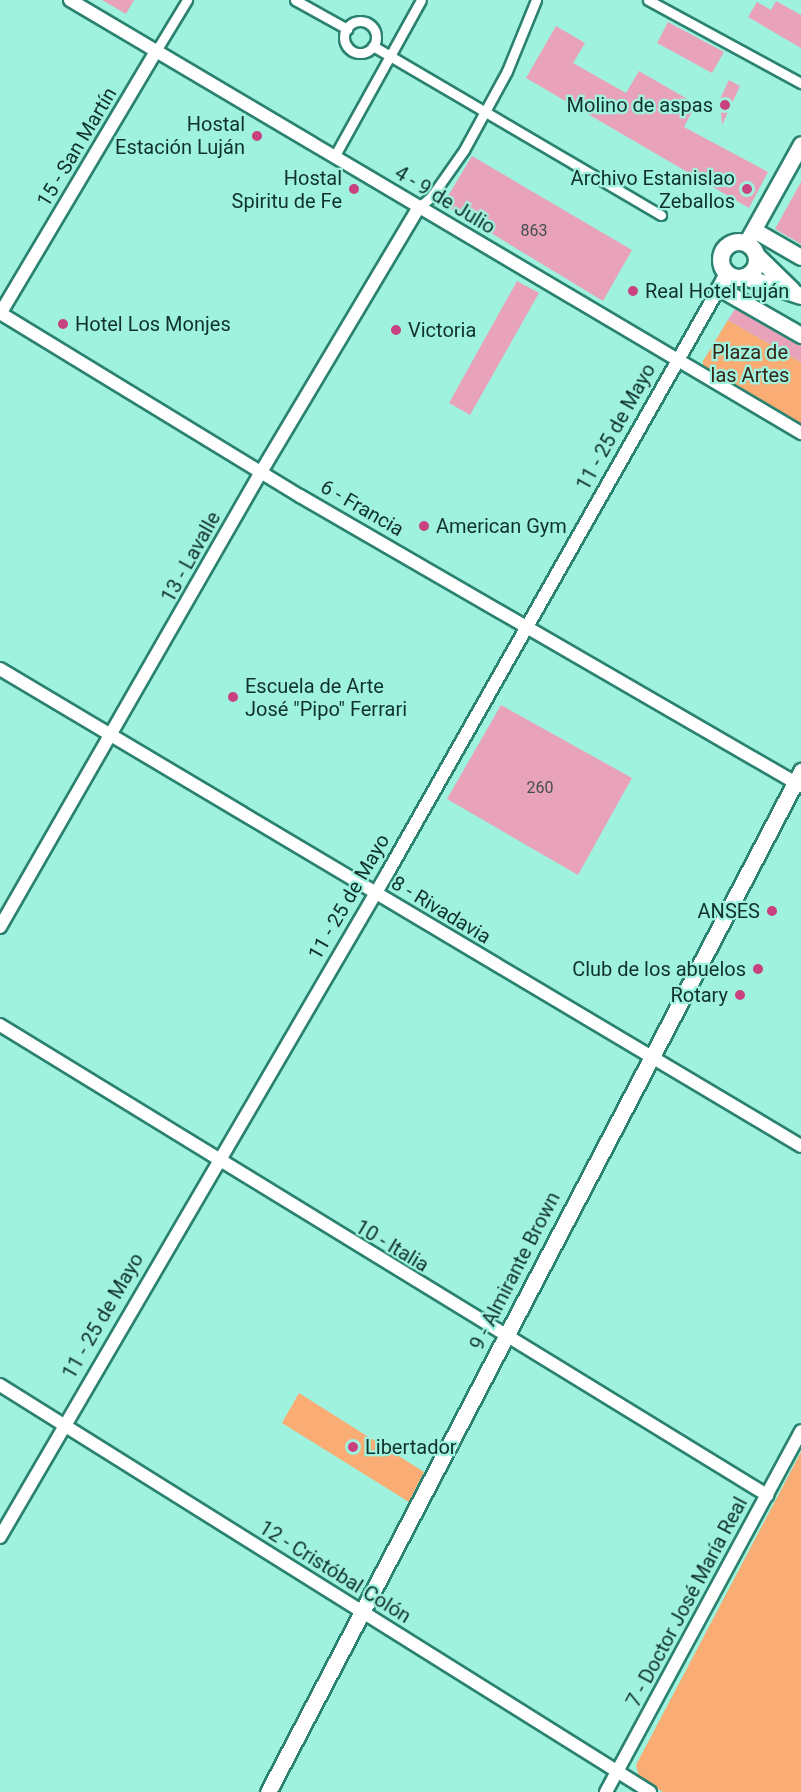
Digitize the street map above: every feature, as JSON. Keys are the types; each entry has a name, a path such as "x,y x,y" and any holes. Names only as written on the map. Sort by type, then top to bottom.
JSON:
{"main road":[{"path":"734,243 752,243 798,294 745,276 727,273 722,262 724,250 734,243"},
{"path":"745,276 752,272 752,243"}],"street":[{"name":"4 - 9 de Julio","path":"70,0 801,433"},
{"name":"15 - San Martín","path":"0,314 187,0"},
{"path":"295,0 346,29"},
{"path":"334,157 421,0"},
{"path":"419,207 448,175 485,111 507,71 536,0"},
{"path":"648,0 801,83"},
{"path":"357,22 368,23 376,35 373,46 361,53 351,50 345,41 346,29 357,22"},
{"path":"373,46 661,215"},
{"path":"801,144 752,243 801,257"},
{"name":"13 - Lavalle","path":"0,927 112,736 261,472 419,207"},
{"name":"11 - 25 de Mayo","path":"0,1537 376,893 727,273"},
{"path":"719,288 801,335"},
{"name":"6 - Francia","path":"0,314 261,472 799,780"},
{"name":"8 - Rivadavia","path":"0,669 801,1146"},
{"name":"9 - Almirante Brown","path":"268,1792 650,1056 799,780"},
{"name":"10 - Italia","path":"0,1025 217,1162 767,1495"},
{"name":"12 - Cristóbal Colón","path":"0,1385 650,1792"},
{"name":"7 - Doctor José María Real","path":"606,1792 801,1431"}],"green space":[{"name":"Plaza de las Artes","path":"728,320 801,362 801,425 703,368 703,361"},
{"name":"Libertador","path":"299,1393 424,1472 409,1502 282,1423"},
{"path":"801,1452 801,1792 663,1792 639,1777 636,1765"}],"building":[{"path":"102,0 134,0 126,14"},
{"path":"776,1 801,15 801,48 748,17 757,2 771,10"},
{"path":"668,22 724,52 712,73 657,43"},
{"path":"556,26 585,43 573,63 626,93 639,71 696,104 684,127 768,172 749,208 526,78"},
{"path":"729,80 740,86 722,125 720,99"},
{"path":"472,156 632,250 603,301 443,204"},
{"path":"801,182 801,244 775,229"},
{"path":"517,281 539,293 470,415 449,403"},
{"path":"735,309 801,346 801,362 728,320"},
{"path":"501,705 632,778 578,875 447,799"}],"place":[{"name":"Molino de aspas","path":"725,105"},
{"name":"Hostal Estación Luján","path":"257,136"},
{"name":"Hostal Spiritu de Fe","path":"354,189"},
{"name":"Archivo Estanislao Zeballos","path":"747,189"},
{"name":"Real Hotel Luján","path":"633,291"},
{"name":"Hotel Los Monjes","path":"63,324"},
{"name":"Victoria","path":"396,330"},
{"name":"American Gym","path":"424,526"},
{"name":"Escuela de Arte José \"Pipo\" Ferrari","path":"233,697"},
{"name":"ANSES","path":"772,911"},
{"name":"Club de los abuelos","path":"758,969"},
{"name":"Rotary","path":"740,995"},
{"name":"Libertador","path":"353,1447"}]}
